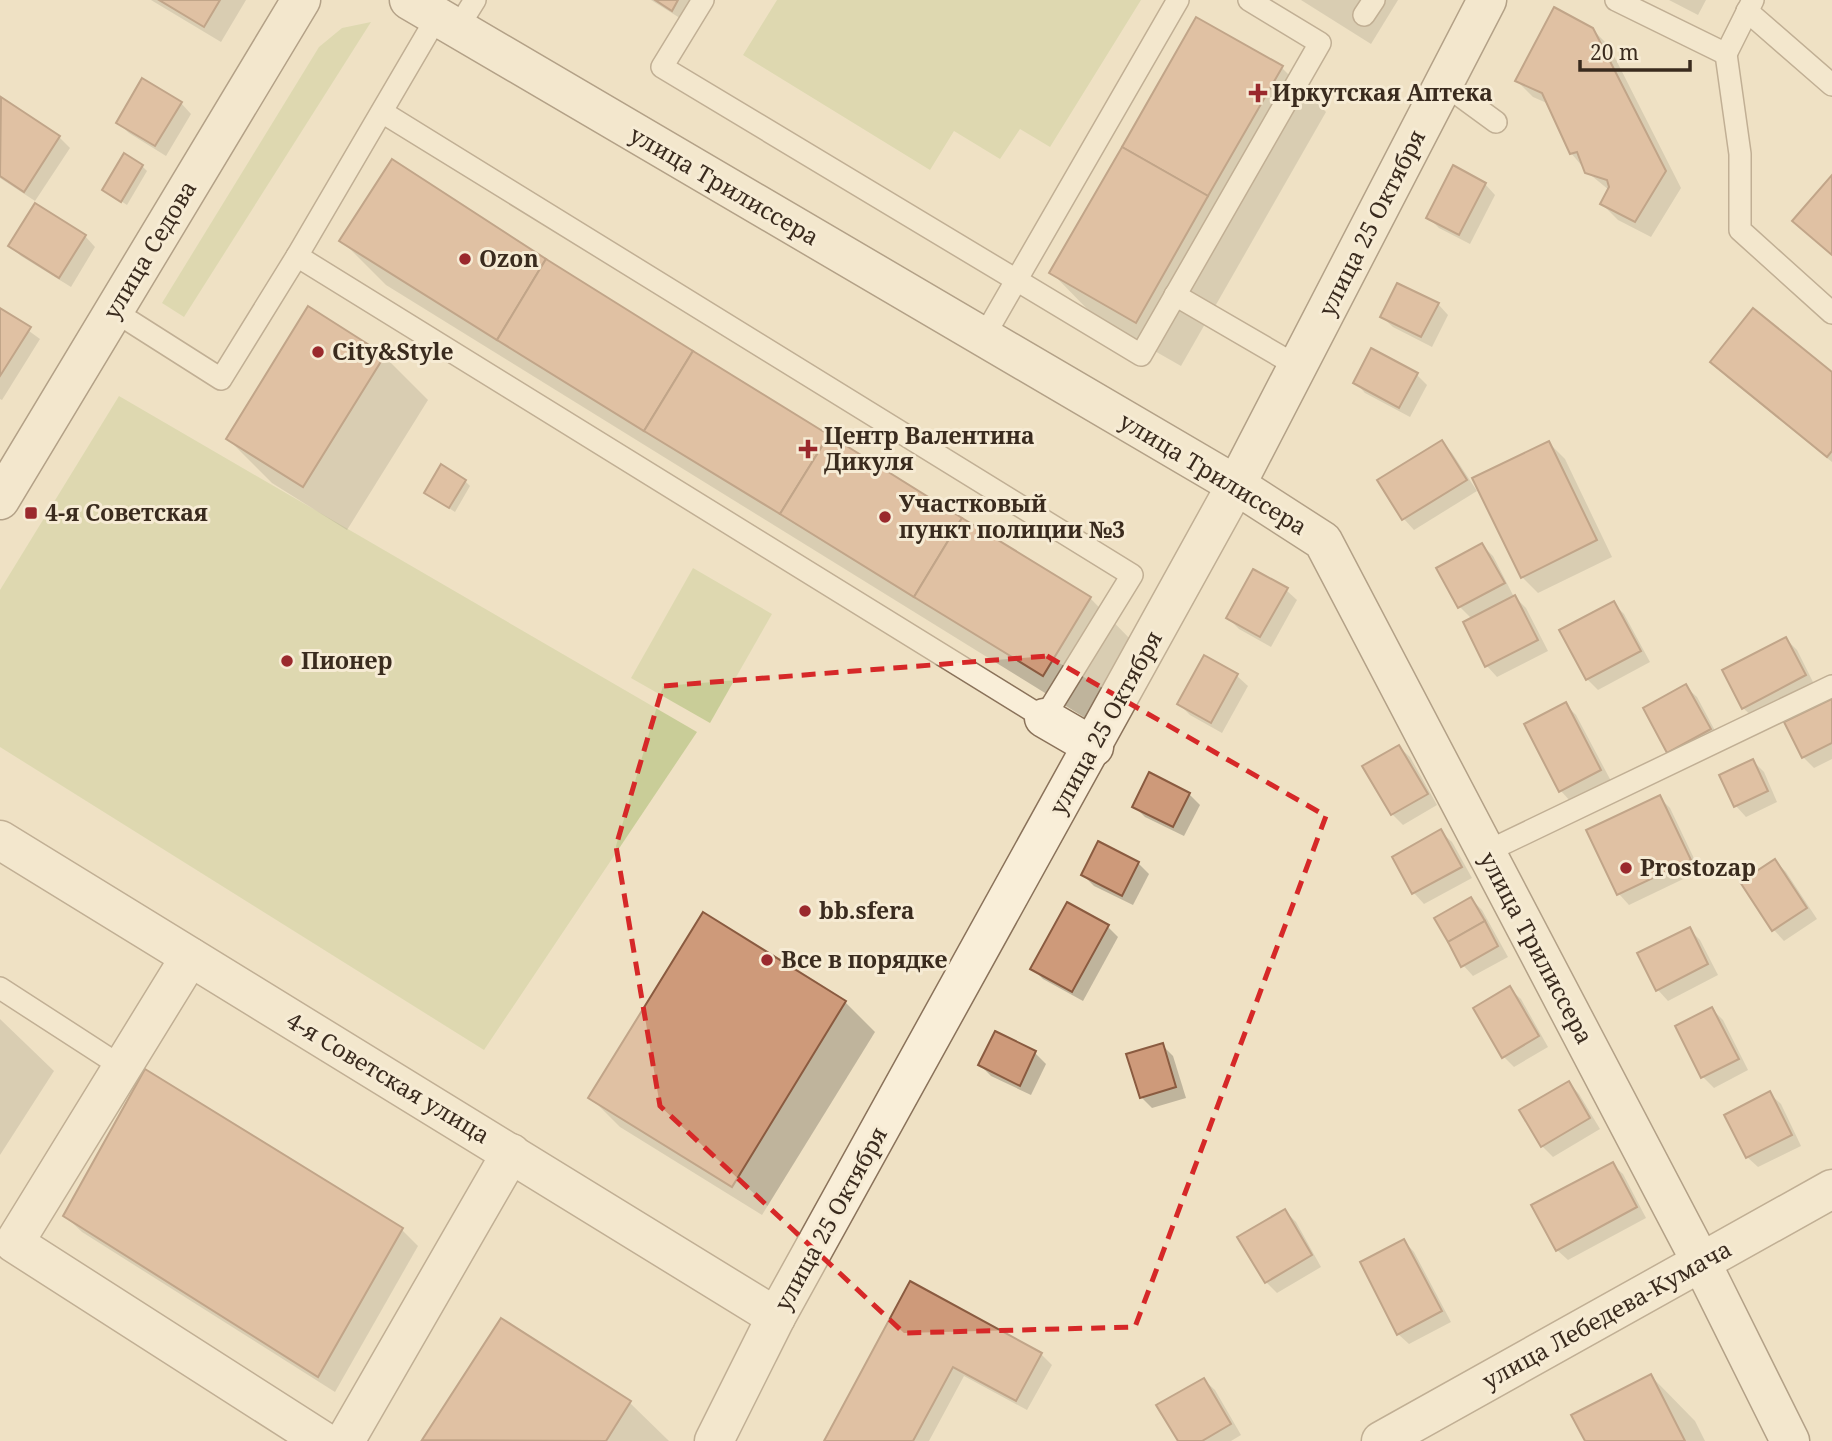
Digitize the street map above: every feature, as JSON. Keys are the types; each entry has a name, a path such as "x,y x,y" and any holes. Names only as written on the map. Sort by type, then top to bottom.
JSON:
{"street":[{"name":"улица Седова","path":"0,500 301,0"},
{"name":"улица 25 Октября","path":"714,1441 776,1317 1094,747 1236,485 1487,0"},
{"name":"улица Трилиссера","path":"435,8 983,338 1236,485 1322,541 1700,1262 1790,1441"},
{"path":"1044,718 1094,747"},
{"name":"4-я Советская улица","path":"0,840 776,1317"},
{"path":"190,957 14,1243 323,1441"},
{"path":"345,1441 511,1153"},
{"name":"улица Лебедева-Кумача","path":"1381,1441 1832,1189"}],"lane":[{"path":"703,0 662,67 1141,355 1320,43 1249,0"},
{"path":"983,338 1178,0"},
{"path":"1616,0 1726,54"},
{"path":"1832,85 1750,6 1726,54 1740,154 1740,230 1832,313"},
{"path":"114,310 221,379 382,112 435,8"},
{"path":"1444,84 1496,122"},
{"path":"297,256 1044,718 1132,575 382,112"},
{"path":"1175,295 1297,366"},
{"path":"1486,852 1832,687"},
{"path":"0,988 122,1067"}],"highlighted area":[{"path":"1047,656 1326,816 1251,1008 1135,1327 904,1333 660,1106 616,846 663,686"}],"green space":[{"path":"777,0 1141,0 1050,147 1020,129 1000,159 954,131 930,170 743,55"},
{"path":"371,22 184,317 162,303 319,47 342,28"},
{"name":"Пионер","path":"119,396 697,732 484,1050 0,747 0,590"},
{"path":"693,568 772,614 710,723 631,678"}],"building":[{"path":"159,0 220,0 204,27"},
{"path":"655,0 678,0 672,11"},
{"path":"1554,7 1593,28 1666,171 1635,222 1600,204 1609,187 1607,180 1585,173 1577,152 1570,154 1542,93 1515,81"},
{"path":"1196,17 1283,66 1208,196 1122,147"},
{"path":"142,78 182,102 155,146 116,123"},
{"path":"1,97 60,136 24,192 0,176"},
{"path":"1122,147 1208,196 1136,323 1049,273"},
{"path":"124,153 143,165 121,202 102,190"},
{"path":"392,159 546,259 497,340 339,241"},
{"path":"1453,165 1486,183 1459,235 1426,218"},
{"path":"1832,175 1832,255 1792,221"},
{"path":"35,203 86,235 59,278 8,246"},
{"path":"546,259 693,351 644,431 497,340"},
{"path":"1397,283 1439,303 1421,337 1380,317"},
{"path":"308,306 385,355 303,487 226,439"},
{"path":"0,308 31,327 0,376"},
{"path":"1753,308 1832,372 1832,451 1827,457 1710,362"},
{"path":"1371,348 1418,373 1399,408 1353,383"},
{"path":"693,351 829,435 780,514 644,431"},
{"path":"829,435 962,518 914,597 780,514"},
{"path":"1442,440 1467,480 1402,520 1377,480"},
{"path":"1549,441 1597,540 1521,578 1472,478"},
{"path":"441,464 466,480 449,508 424,493"},
{"path":"962,518 1091,597 1043,676 914,597"},
{"path":"1482,543 1505,583 1458,608 1436,568"},
{"path":"1253,569 1288,588 1260,637 1226,618"},
{"path":"1515,595 1538,640 1485,667 1463,622"},
{"path":"1614,601 1641,651 1586,680 1559,630"},
{"path":"1786,637 1806,675 1742,709 1722,670"},
{"path":"1204,655 1238,674 1211,723 1177,704"},
{"path":"1686,684 1711,729 1667,753 1643,708"},
{"path":"1832,699 1832,743 1802,758 1784,722"},
{"path":"1566,702 1601,770 1559,792 1524,724"},
{"path":"1399,745 1428,794 1391,815 1362,766"},
{"path":"1753,759 1768,791 1734,807 1719,775"},
{"path":"1149,772 1190,793 1173,827 1132,807"},
{"path":"1660,795 1691,860 1617,895 1586,830"},
{"path":"1441,829 1462,867 1412,894 1392,857"},
{"path":"1098,841 1139,862 1122,896 1081,875"},
{"path":"1775,859 1807,908 1772,931 1740,882"},
{"path":"1471,897 1485,921 1448,942 1434,918"},
{"path":"1067,902 1109,925 1072,992 1030,969"},
{"path":"703,912 846,1001 732,1187 588,1098"},
{"path":"1485,921 1498,946 1461,967 1448,942"},
{"path":"1690,927 1708,964 1656,991 1637,953"},
{"path":"1510,986 1539,1036 1502,1058 1473,1008"},
{"path":"1712,1007 1739,1059 1701,1078 1675,1026"},
{"path":"995,1031 1036,1051 1020,1086 978,1065"},
{"path":"1163,1043 1176,1087 1140,1098 1126,1054"},
{"path":"145,1069 403,1228 318,1377 63,1216"},
{"path":"1569,1081 1590,1118 1541,1147 1519,1110"},
{"path":"1770,1091 1792,1135 1746,1158 1724,1115"},
{"path":"1613,1162 1637,1207 1556,1251 1531,1205"},
{"path":"1285,1209 1312,1255 1265,1283 1237,1237"},
{"path":"1404,1239 1442,1311 1397,1335 1360,1262"},
{"path":"910,1281 1042,1353 1016,1401 953,1367 913,1441 824,1441"},
{"path":"501,1318 631,1401 606,1441 422,1440"},
{"path":"1651,1374 1685,1441 1585,1441 1571,1415"},
{"path":"1204,1378 1231,1424 1202,1441 1178,1441 1156,1405"}],"place":[{"name":"Иркутская Аптека","path":"1258,93"},
{"name":"Ozon","path":"465,259"},
{"name":"City&Style","path":"318,352"},
{"name":"Центр Валентина Дикуля","path":"808,449"},
{"name":"4-я Советская","path":"31,513"},
{"name":"Участковый пункт полиции №3","path":"885,517"},
{"name":"Пионер","path":"287,661"},
{"name":"Prostozap","path":"1626,868"},
{"name":"bb.sfera","path":"805,911"},
{"name":"Все в порядке","path":"767,960"}]}
